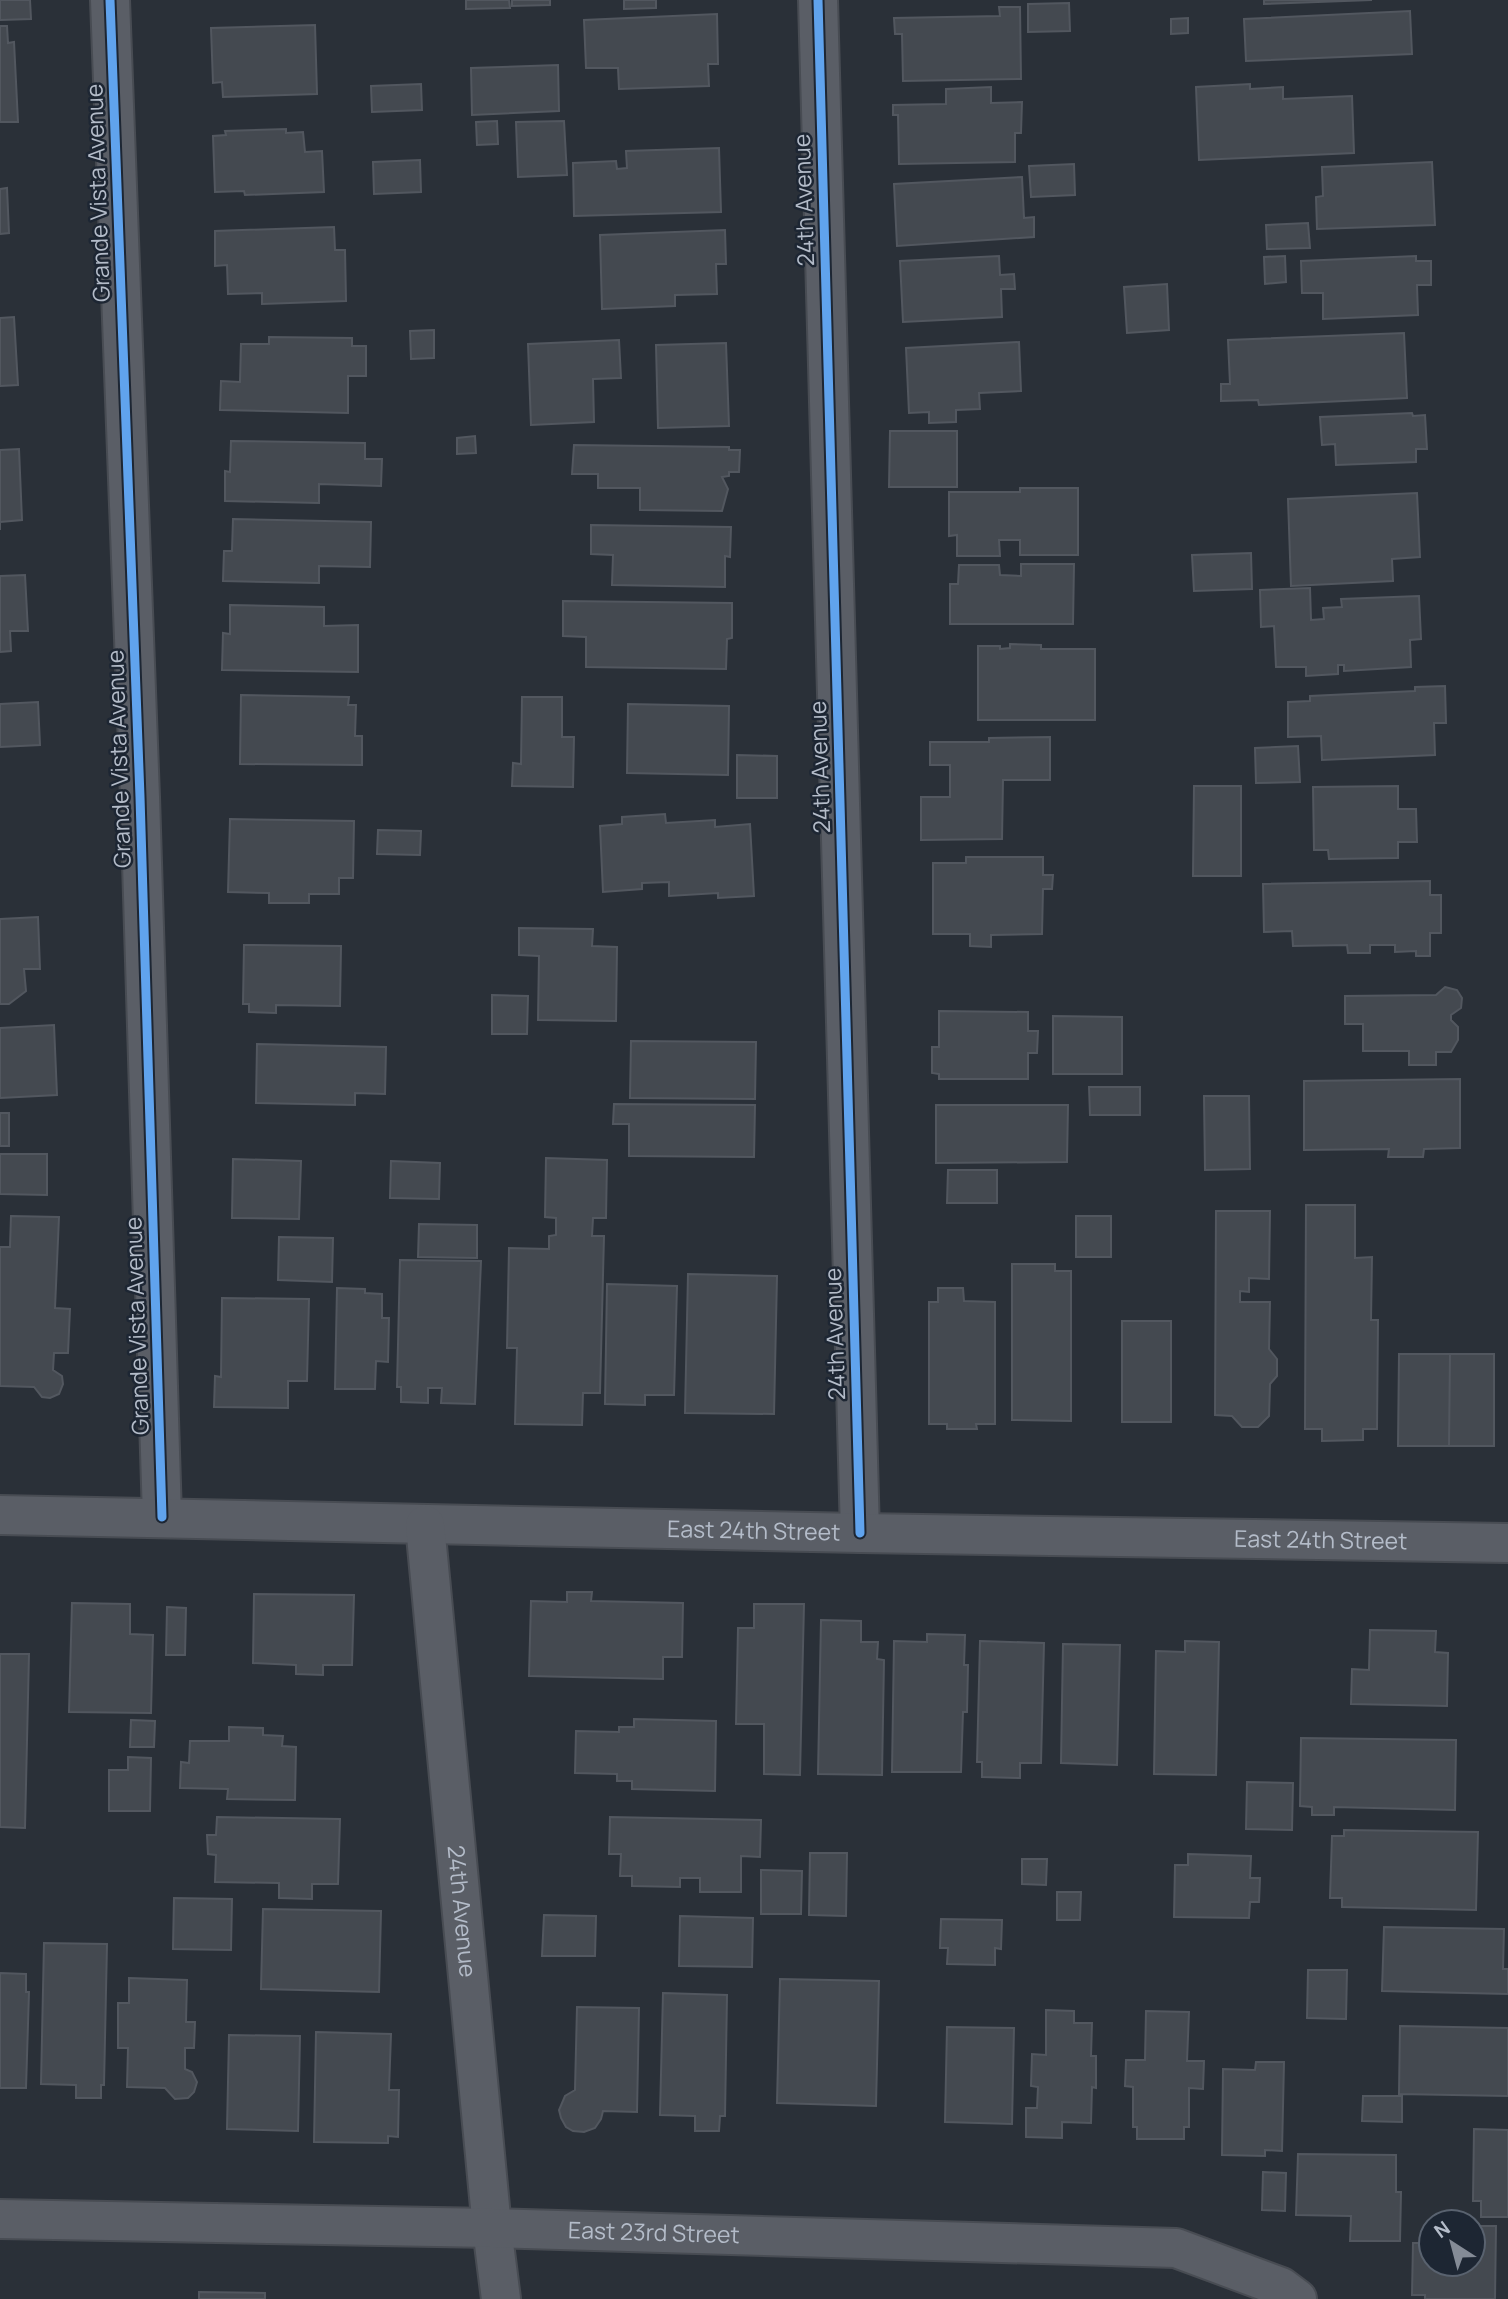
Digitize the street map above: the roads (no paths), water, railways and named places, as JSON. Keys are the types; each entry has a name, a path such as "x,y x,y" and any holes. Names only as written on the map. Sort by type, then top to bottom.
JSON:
{"street":[{"name":"Grande Vista Avenue","path":"110,0 140,797 162,1517"},
{"name":"24th Avenue","path":"818,0 860,1534"},
{"name":"East 24th Street","path":"0,1515 860,1534 1508,1543"},
{"name":"24th Avenue","path":"425,1525 501,2299"},
{"name":"East 23rd Street","path":"0,2219 492,2228 1176,2248 1280,2287 1297,2299"}]}
